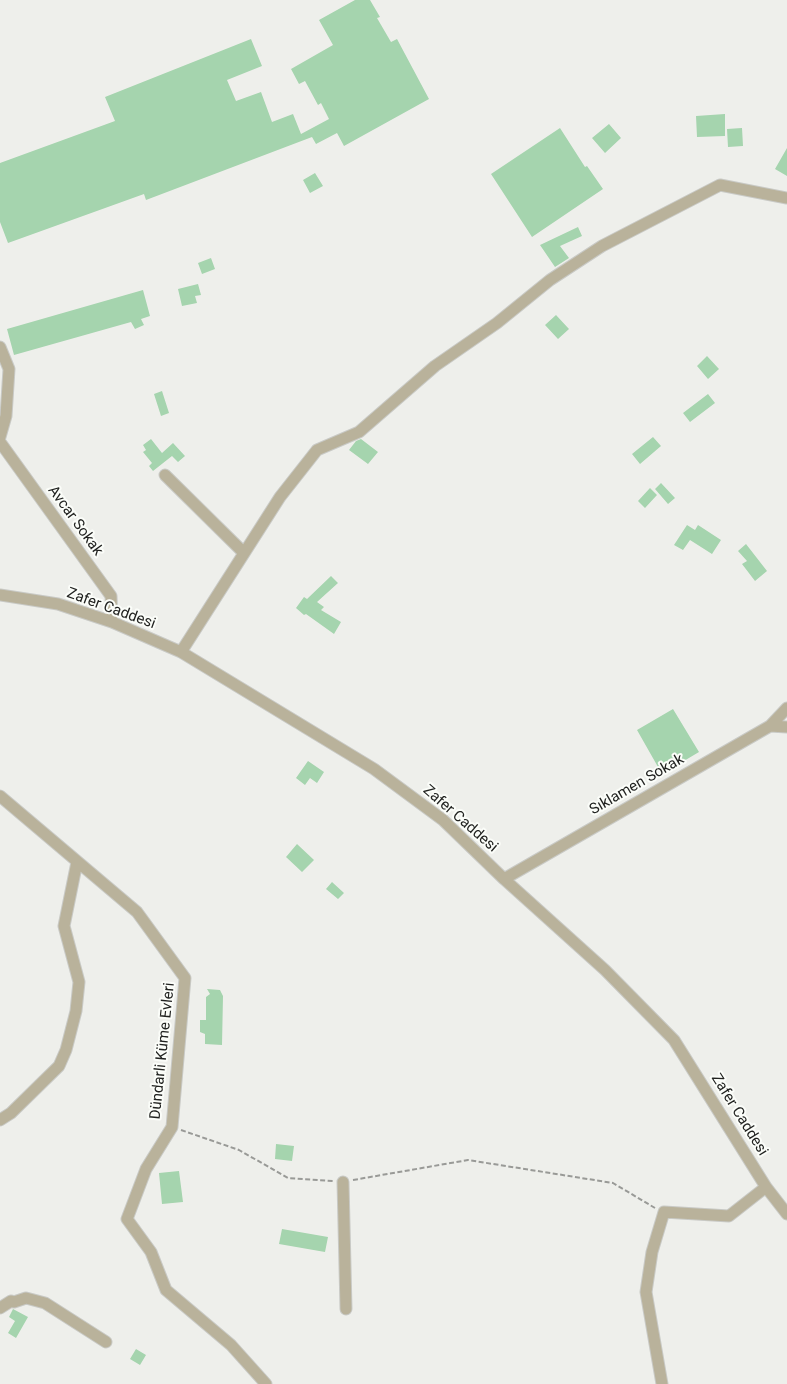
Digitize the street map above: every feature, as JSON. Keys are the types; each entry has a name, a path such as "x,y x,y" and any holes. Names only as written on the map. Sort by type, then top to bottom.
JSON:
{"street":[{"path":"181,652 280,497 317,450 359,432 435,366 497,323 550,280 602,246 720,185 787,198"},
{"path":"0,347 9,369 6,416 0,437"},
{"name":"Avcar Sokak","path":"0,442 111,596 112,622"},
{"path":"165,475 244,552"},
{"name":"Zafer Caddesi","path":"0,595 58,604 112,622 181,652 374,769 443,820 504,879 606,970 674,1040 766,1188 787,1214"},
{"name":"Sıklamen Sokak","path":"504,879 770,726 787,708"},
{"path":"770,726 787,727"},
{"name":"Dündarli Küme Evleri","path":"0,796 136,912 186,978 172,1127 146,1169 127,1220 151,1252 166,1290 231,1345 266,1384"},
{"path":"0,1120 11,1113 59,1066 66,1050 76,1011 79,982 64,926 77,862"},
{"path":"343,1182 346,1308"},
{"path":"662,1384 646,1292 652,1252 664,1212 729,1216 766,1188"},
{"path":"0,1308 11,1301 14,1302 26,1298 46,1303 106,1342"}],"path":[{"path":"172,1127 239,1150 288,1178 343,1182 468,1160 613,1184 664,1212"}],"building":[{"path":"355,0 370,0 380,17 377,18 391,42 397,39 429,99 344,146 337,133 316,144 312,137 146,200 144,194 8,243 0,222 0,163 115,121 105,97 251,39 262,66 227,80 236,101 261,92 272,122 293,114 301,134 329,119 321,103 318,105 305,81 299,84 291,69 333,45 319,20"},
{"path":"725,114 725,136 697,137 696,116"},
{"path":"609,124 621,138 605,153 592,138"},
{"path":"560,128 585,167 587,166 603,189 532,237 491,174"},
{"path":"742,128 743,146 728,147 727,129"},
{"path":"787,148 787,176 775,169"},
{"path":"315,173 323,186 310,193 303,180"},
{"path":"578,227 582,236 560,246 569,258 555,267 540,245"},
{"path":"211,258 215,269 202,274 198,263"},
{"path":"198,284 201,295 195,296 197,303 182,306 178,289"},
{"path":"143,290 150,316 141,319 144,325 135,329 131,322 14,355 7,329"},
{"path":"556,315 569,329 558,339 545,325"},
{"path":"707,356 719,369 708,379 697,366"},
{"path":"162,391 169,413 161,416 154,394"},
{"path":"708,394 715,403 690,422 683,413"},
{"path":"653,437 661,446 640,464 632,454"},
{"path":"151,439 162,453 173,443 185,456 178,462 172,456 153,471 149,466 152,463 143,452 146,450 143,445"},
{"path":"361,439 378,452 368,464 349,450 356,441"},
{"path":"661,483 675,498 668,504 655,489"},
{"path":"650,488 657,495 645,508 638,501"},
{"path":"687,525 695,530 698,525 721,540 712,554 690,540 683,550 674,545"},
{"path":"746,544 767,571 755,581 742,564 747,561 738,551"},
{"path":"331,576 338,583 317,602 324,607 321,610 341,622 334,634 296,608 304,597 307,599"},
{"path":"673,709 699,752 662,774 637,730"},
{"path":"308,761 324,772 317,783 310,778 305,785 296,778"},
{"path":"297,844 314,860 302,872 286,857"},
{"path":"332,882 344,893 338,899 326,889"},
{"path":"207,989 220,990 223,996 222,1045 205,1044 205,1034 200,1032 200,1020 206,1020 206,997 210,994"},
{"path":"276,1144 294,1146 292,1161 275,1159"},
{"path":"179,1171 183,1202 162,1204 159,1173"},
{"path":"282,1229 328,1237 325,1252 279,1244"},
{"path":"13,1309 28,1317 16,1338 8,1333 15,1321 9,1317"},
{"path":"136,1349 146,1355 140,1365 130,1359"}]}
